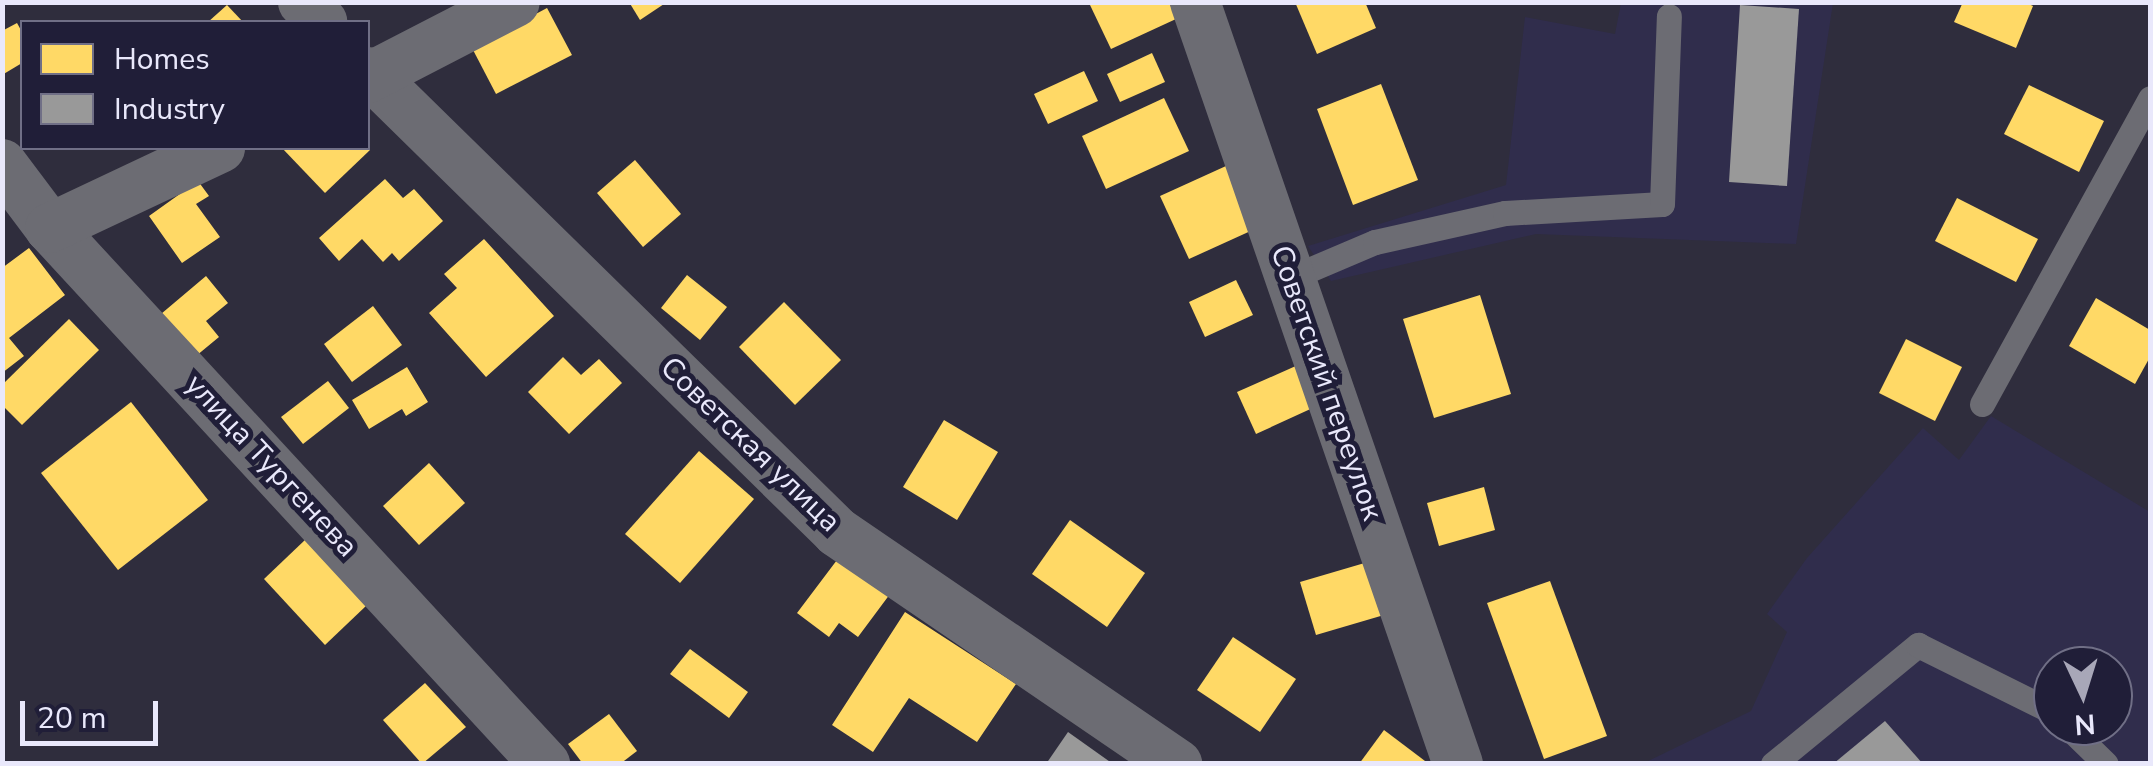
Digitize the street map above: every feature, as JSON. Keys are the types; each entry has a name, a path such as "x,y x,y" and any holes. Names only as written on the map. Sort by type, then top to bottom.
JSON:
{"street":[{"path":"370,74 515,2"},
{"name":"Советский переулок","path":"1194,2 1458,764"},
{"name":"Советская улица","path":"370,76 837,532 1177,764"},
{"path":"50,228 216,150"},
{"name":"улица Тургенева","path":"3,166 50,228 545,764"}],"lane":[{"path":"1290,278 1374,242 1505,212 1662,204 1670,16"},
{"path":"1982,404 2150,98"},
{"path":"1774,764 1918,645 2033,702"},
{"path":"2088,746 2106,764"}],"shaded area":[{"path":"1621,3 1833,3 1796,244 1536,234 1331,281 1308,246 1506,185 1525,17 1615,34"},
{"path":"1991,416 2150,512 2150,763 1642,764 1751,711 1787,632 1767,614 1807,558 1923,428 1959,460"}],"building: Homes":[{"path":"629,2 667,2 640,20"},
{"path":"1169,2 1176,19 1111,49 1090,5"},
{"path":"1295,2 1365,2 1376,28 1317,54"},
{"path":"1963,2 2024,2 2033,6 2016,48 1954,22"},
{"path":"227,5 241,20 210,20"},
{"path":"547,8 572,55 496,94 472,48"},
{"path":"17,23 20,28 20,64 2,75 2,31"},
{"path":"1152,53 1165,82 1120,102 1107,74"},
{"path":"1084,71 1098,101 1048,124 1034,94"},
{"path":"1381,84 1418,180 1353,205 1317,109"},
{"path":"2029,85 2104,121 2079,172 2004,134"},
{"path":"1164,98 1189,151 1106,189 1082,136"},
{"path":"284,150 370,150 325,193"},
{"path":"635,160 681,214 643,247 597,193"},
{"path":"1226,166 1255,229 1189,259 1160,196"},
{"path":"385,179 403,198 414,189 443,221 399,261 392,253 383,262 362,239 339,261 319,238"},
{"path":"198,181 209,196 196,204 220,237 182,263 149,216"},
{"path":"1957,198 2038,239 2016,282 1935,241"},
{"path":"484,239 554,316 486,377 429,313 457,288 444,274"},
{"path":"29,248 65,295 9,338 24,356 2,373 2,268"},
{"path":"687,275 727,307 700,340 661,308"},
{"path":"206,276 228,303 206,321 219,337 196,356 161,314"},
{"path":"1236,280 1253,315 1205,337 1189,302"},
{"path":"1480,295 1511,394 1434,418 1403,319"},
{"path":"2096,298 2150,330 2150,357 2135,384 2069,346"},
{"path":"784,302 841,360 795,405 739,347"},
{"path":"373,306 402,345 352,382 324,344"},
{"path":"69,319 99,350 22,425 2,405 2,385"},
{"path":"1906,339 1962,367 1935,421 1879,393"},
{"path":"563,357 581,375 599,359 622,383 569,434 528,392"},
{"path":"1298,365 1317,406 1256,434 1237,392"},
{"path":"407,367 428,402 406,416 402,409 369,429 352,400"},
{"path":"328,381 349,408 303,444 281,417"},
{"path":"131,402 208,500 118,570 41,473"},
{"path":"944,420 998,452 957,520 903,487"},
{"path":"699,451 754,499 680,583 625,534"},
{"path":"429,463 465,503 419,545 383,506"},
{"path":"1484,487 1495,530 1439,546 1427,503"},
{"path":"1070,520 1145,573 1107,627 1032,574"},
{"path":"306,539 367,605 325,645 264,579"},
{"path":"840,556 890,594 858,637 839,623 829,637 797,613"},
{"path":"1368,562 1384,615 1316,635 1300,582"},
{"path":"1550,581 1607,736 1544,759 1487,603"},
{"path":"905,612 1016,684 977,742 909,698 873,752 832,725"},
{"path":"1233,637 1296,679 1260,732 1197,690"},
{"path":"690,649 748,692 729,718 670,674"},
{"path":"425,683 466,727 422,764 383,720"},
{"path":"609,714 637,751 620,764 583,764 568,744"},
{"path":"1384,730 1429,764 1359,764"}],"building: Industry":[{"path":"1740,5 1799,9 1787,186 1729,182"},
{"path":"1885,721 1923,764 1833,764"},
{"path":"1068,732 1113,764 1046,764"}]}
